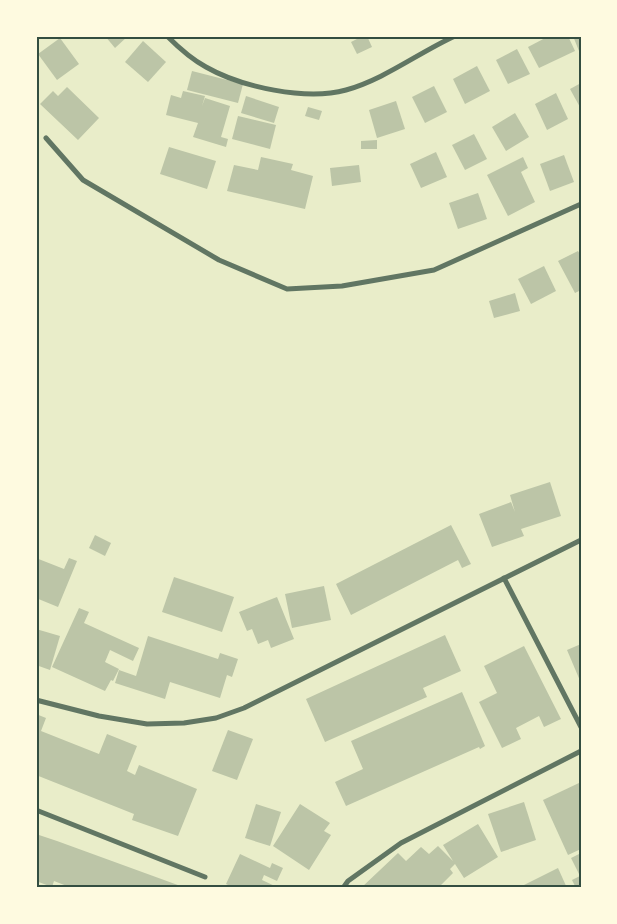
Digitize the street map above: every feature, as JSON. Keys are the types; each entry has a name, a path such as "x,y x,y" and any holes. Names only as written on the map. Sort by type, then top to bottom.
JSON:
{"street":[{"path":"167,36 204,67 237,82 277,90 313,94 345,90 353,87 386,73 454,36"},
{"path":"46,138 83,180 219,260 287,289 342,286 434,270 581,204"},
{"path":"36,700 98,716 148,724 184,723 216,718 252,704 581,540"},
{"path":"504,578 581,727"},
{"path":"343,888 348,881 401,843 581,752"},
{"path":"36,810 206,876"}],"building":[{"path":"105,36 128,36 115,48"},
{"path":"367,36 372,47 357,54 351,42"},
{"path":"549,36 568,36 575,51 539,68 528,47"},
{"path":"573,36 581,36 581,51 579,51"},
{"path":"60,38 79,64 57,80 38,54"},
{"path":"143,41 166,62 148,82 125,62"},
{"path":"517,49 530,74 508,84 496,60"},
{"path":"477,66 490,91 465,104 453,79"},
{"path":"192,71 243,84 238,103 187,90"},
{"path":"581,83 581,109 570,89"},
{"path":"434,86 447,112 425,123 412,97"},
{"path":"67,87 99,118 78,140 40,104 53,91 58,96"},
{"path":"183,91 205,96 202,106 205,98 230,106 221,137 228,139 226,147 193,137 198,123 166,115 171,95 181,98"},
{"path":"556,93 568,119 547,130 535,104"},
{"path":"246,96 279,107 274,123 241,113"},
{"path":"396,101 405,129 377,138 369,110"},
{"path":"308,107 322,111 319,120 305,116"},
{"path":"515,113 529,137 506,151 492,127"},
{"path":"238,116 276,125 270,149 232,139"},
{"path":"474,134 487,159 465,170 452,145"},
{"path":"377,140 377,149 361,149 361,141"},
{"path":"169,147 216,161 207,189 160,174"},
{"path":"436,152 447,177 421,188 410,164"},
{"path":"564,155 574,182 550,191 540,164"},
{"path":"261,157 293,164 291,170 313,176 305,209 227,191 234,165 258,170"},
{"path":"523,157 528,168 521,172 535,202 508,216 487,175"},
{"path":"359,165 361,182 332,186 330,168"},
{"path":"478,193 487,219 458,229 449,203"},
{"path":"578,251 581,256 581,290 575,293 558,261"},
{"path":"544,266 556,291 531,304 518,279"},
{"path":"515,293 520,311 494,318 489,301"},
{"path":"550,482 561,516 521,529 524,536 492,547 479,514 511,502 515,512 510,495"},
{"path":"451,525 471,564 462,568 458,560 351,615 336,584"},
{"path":"95,535 111,543 105,556 89,548"},
{"path":"36,558 64,569 69,558 77,561 58,607 36,598"},
{"path":"174,577 234,597 222,632 162,612"},
{"path":"324,586 331,620 292,628 285,594"},
{"path":"277,597 294,639 271,648 268,640 258,644 252,629 247,631 239,612"},
{"path":"79,608 89,612 84,623 139,648 133,661 110,650 105,662 119,669 105,691 52,667"},
{"path":"36,629 60,636 50,670 36,665"},
{"path":"445,635 461,671 423,688 427,697 325,742 306,699"},
{"path":"148,636 218,659 220,653 238,659 232,677 227,675 220,698 170,682 165,699 115,683 119,670 136,676"},
{"path":"581,644 581,683 567,650"},
{"path":"524,646 561,719 544,727 539,716 516,728 521,739 502,748 479,702 497,693 484,666"},
{"path":"462,692 485,746 346,806 335,782 363,769 351,741"},
{"path":"36,714 46,718 41,731 99,754 107,734 137,746 127,771 135,775 139,765 197,789 178,836 132,820 134,814 36,775"},
{"path":"228,730 253,739 237,780 212,771"},
{"path":"579,783 581,786 581,849 568,855 543,800"},
{"path":"524,802 536,840 501,852 488,814"},
{"path":"256,804 281,812 270,846 245,838"},
{"path":"300,804 330,823 324,831 331,835 309,870 273,846"},
{"path":"478,824 498,857 464,878 455,864 450,869 453,873 438,888 361,888 398,853 406,861 421,847 429,854 438,846 453,861 443,845"},
{"path":"36,834 186,888 72,888 54,881 52,887 36,881"},
{"path":"581,853 581,888 576,888 572,880 580,876 571,858"},
{"path":"240,854 270,868 272,863 283,868 277,881 264,875 262,880 279,888 234,888 226,884"},
{"path":"558,868 567,888 518,888"}]}
